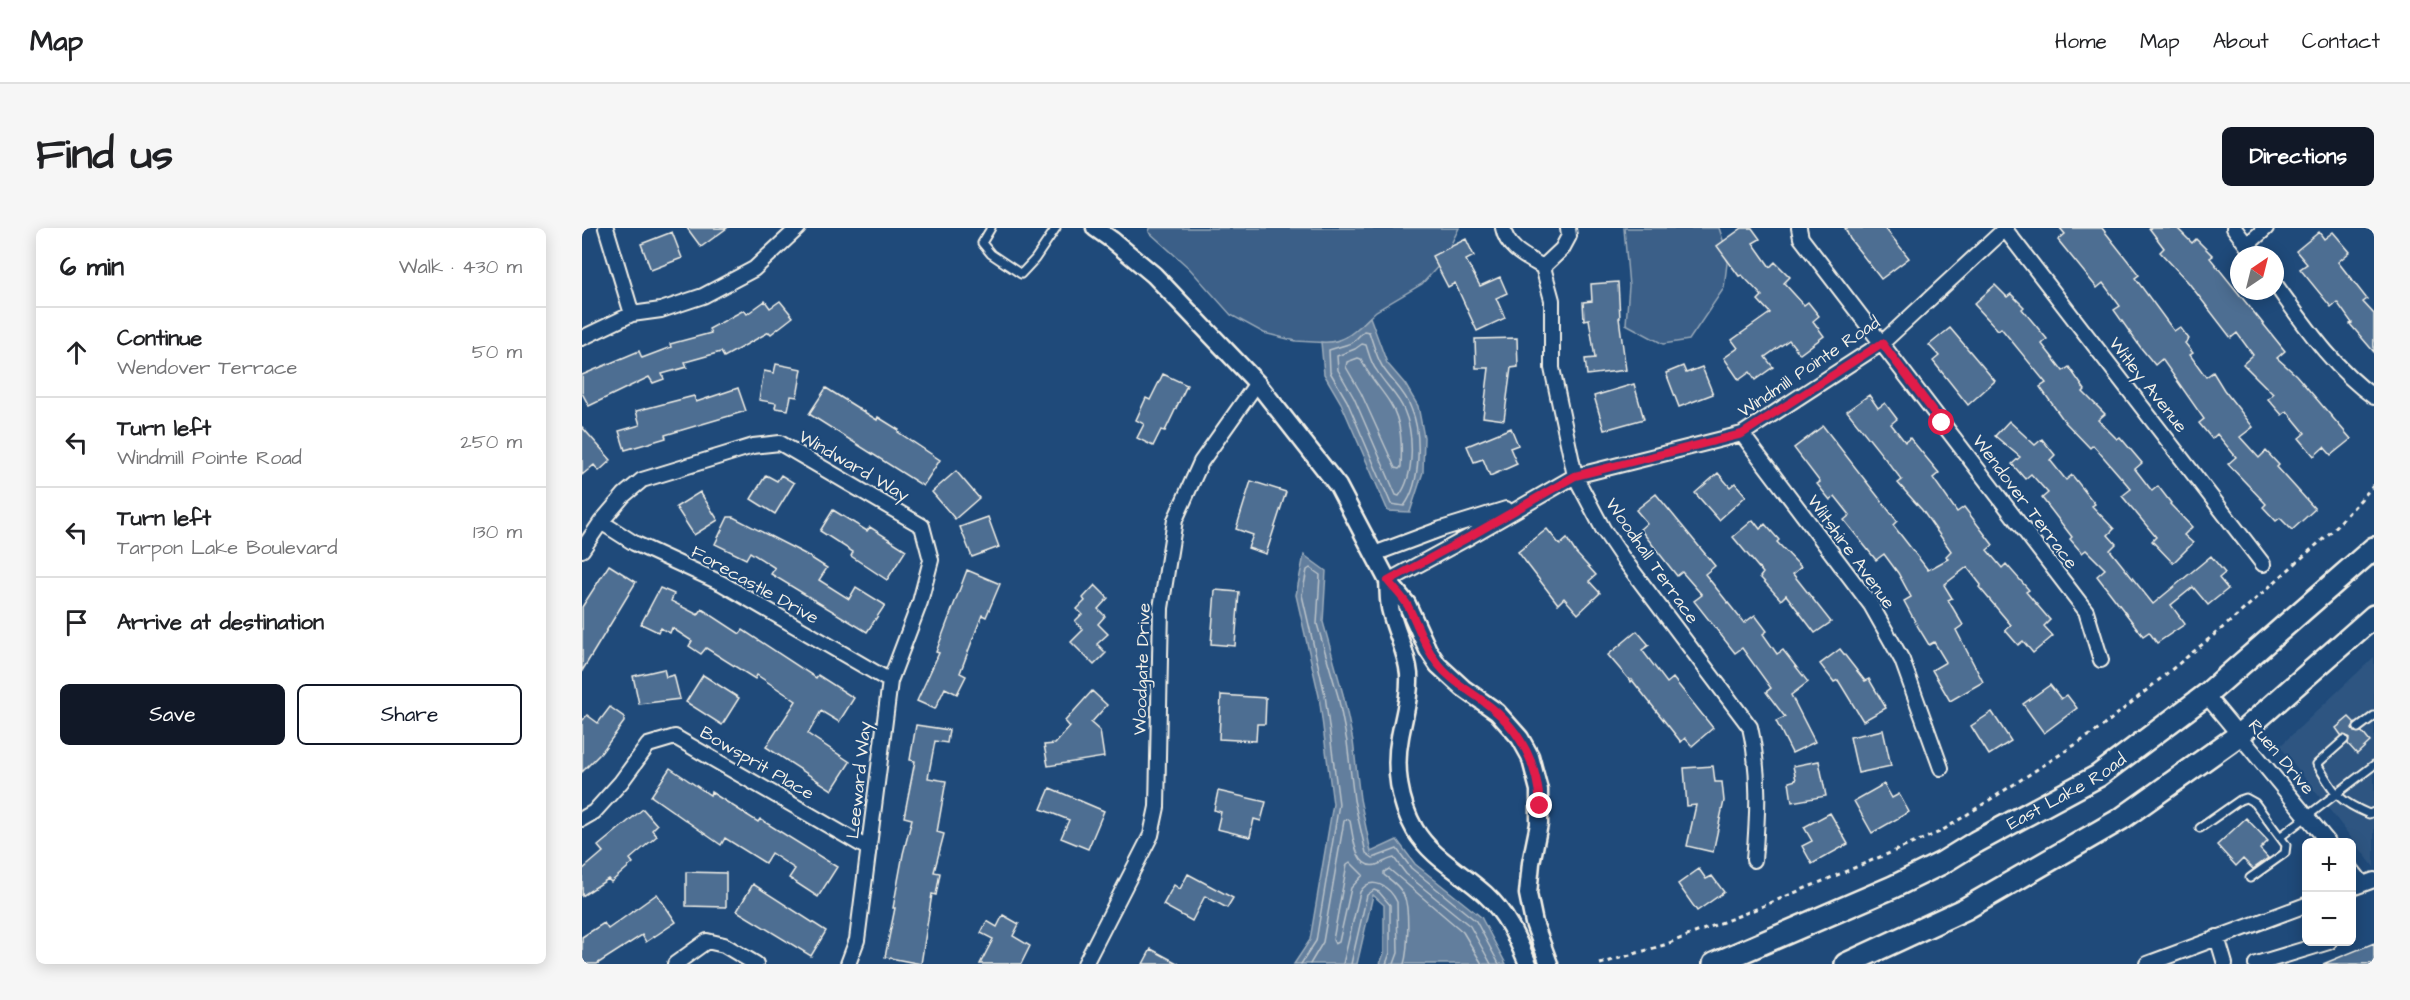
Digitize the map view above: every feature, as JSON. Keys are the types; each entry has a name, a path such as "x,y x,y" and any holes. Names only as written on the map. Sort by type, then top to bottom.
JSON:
{"main road":[{"name":"East Lake Road","path":"1714,964 1830,916 1942,863 2098,776 2206,695 2374,548"},
{"path":"1846,964 1965,909 2121,819 2239,735 2374,616"}],"street":[{"path":"606,228 632,314"},
{"path":"582,338 632,314 661,309 703,296 754,269 798,228"},
{"path":"1095,228 1154,275 1257,383 1338,486 1388,581 1407,604 1428,650 1438,665 1463,688 1509,723 1520,738 1530,756 1536,774 1540,806 1528,894 1534,923 1549,964"},
{"path":"1503,228 1505,238 1511,245 1543,267 1562,249 1569,236 1568,228"},
{"name":"Wendover Terrace","path":"1799,228 1801,238 2086,611 2101,660"},
{"name":"Windmill Pointe Road","path":"1388,581 1575,476 1742,434 1882,343 2005,228"},
{"name":"Witley Avenue","path":"2005,228 2263,564"},
{"path":"2234,228 2248,246"},
{"path":"2254,246 2266,228"},
{"name":"Woodhall Terrace","path":"1543,267 1552,300 1552,368 1575,476 1603,529 1622,557 1750,727 1759,806 1754,860"},
{"path":"2284,297 2305,326 2352,381 2374,397"},
{"name":"Woodgate Drive","path":"1085,964 1151,835 1157,807 1161,608 1175,520 1201,462 1257,383"},
{"name":"Wiltshire Avenue","path":"1742,434 1871,605 1902,660 1941,768"},
{"name":"Windward Way","path":"582,550 601,522 624,495 642,480 753,446 780,443 922,526 931,560 920,602"},
{"name":"Windmill Pointe Road","path":"1374,554 1441,529 1531,501"},
{"name":"Forecastle Drive","path":"601,522 634,543 721,583 890,681"},
{"path":"1388,581 1390,611 1408,672 1408,704 1398,748 1398,776 1408,814 1415,829 1436,856 1498,907 1515,934 1528,964"},
{"name":"Leeward Way","path":"848,964 857,940 890,681 920,602"},
{"name":"Ruen Drive","path":"2206,695 2324,838"},
{"name":"Bowsprit Place","path":"582,819 594,812 621,782 648,745 675,737 869,849"},
{"path":"2147,964 2302,907"},
{"path":"2217,937 2225,964"},
{"path":"675,964 706,940 724,945 756,964"},
{"path":"2256,964 2316,946"}],"lane":[{"path":"991,228 982,243 991,254 1021,274 1035,259 1056,228"},
{"path":"2358,728 2374,716"},
{"path":"2344,740 2317,764 2336,795 2352,807 2369,814 2374,812"},
{"path":"2280,837 2374,765"},
{"path":"2200,828 2240,800 2246,798 2255,803 2286,845 2285,853 2250,878"}],"path":[{"path":"1600,964 1664,945 1751,912 1940,832 2098,730 2232,620 2332,531 2374,485"}],"shaded area":[{"path":"1150,228 1459,228 1442,262 1422,284 1376,311 1349,337 1331,343 1296,341 1264,333 1231,315 1189,268 1149,232"},
{"path":"1624,228 1719,228 1728,255 1724,288 1689,340 1663,344 1626,324 1629,286"},
{"path":"2374,657 2374,867 2356,844 2356,838 2351,838 2280,746"}],"water":[{"path":"1370,317 1387,363 1405,384 1418,406 1424,437 1423,472 1410,512 1388,511 1341,403 1324,374 1321,342 1342,339"},
{"path":"1304,555 1326,571 1323,622 1353,741 1360,799 1371,852 1397,840 1415,864 1481,917 1506,964 1380,964 1384,953 1384,905 1373,895 1357,964 1294,964 1310,940 1333,804 1319,696 1296,595"}],"building":[{"path":"687,228 727,228 701,247"},
{"path":"1742,228 1752,228 1760,239 1753,243 1770,267 1775,262 1790,277 1784,283 1804,305 1808,302 1819,316 1813,321 1824,336 1800,354 1789,340 1765,357 1773,367 1755,380 1750,372 1739,380 1724,358 1738,348 1732,340 1770,313 1758,300 1762,296 1742,275 1739,276 1717,246"},
{"path":"1845,228 1885,228 1909,258 1881,279 1850,239"},
{"path":"2060,228 2102,228 2139,275 2135,278 2174,331 2180,327 2189,339 2185,343 2193,353 2190,355 2206,377 2213,372 2253,427 2240,437 2259,458 2266,451 2279,465 2277,467 2315,509 2292,530 2280,518 2276,521 2263,507 2266,504 2228,464 2236,457 2217,434 2212,439 2199,423 2204,419 2162,359 2155,365 2141,348 2114,310 2120,306 2103,283 2097,288 2058,240 2065,234"},
{"path":"2149,228 2177,228 2192,243 2196,239 2213,256 2210,258 2230,283 2230,300 2244,300 2285,351 2277,358 2296,375 2351,439 2331,455 2324,447 2314,456 2299,438 2305,433 2287,411 2282,415 2268,399 2273,394 2243,364 2253,355 2237,333 2231,338 2188,282 2160,252 2164,248"},
{"path":"672,232 682,258 651,270 641,244"},
{"path":"2319,232 2324,239 2333,232 2350,252 2338,262 2367,299 2363,302 2374,314 2374,352 2350,324 2352,323 2337,302 2331,307 2300,269 2307,264 2296,251"},
{"path":"1466,239 1474,256 1466,260 1480,286 1500,277 1507,293 1496,298 1505,318 1477,331 1455,283 1448,287 1432,256"},
{"path":"1618,282 1619,318 1626,370 1587,375 1585,359 1595,358 1589,319 1584,320 1583,302 1592,301 1591,284"},
{"path":"1995,285 2007,297 2011,294 2024,307 2022,309 2047,339 2042,344 2063,371 2069,367 2085,390 2083,392 2105,414 2098,420 2117,439 2120,437 2142,463 2135,469 2152,491 2158,486 2170,504 2192,527 2184,535 2193,543 2173,563 2152,541 2156,537 2122,496 2131,489 2093,445 2090,448 2065,422 2040,387 2046,383 2001,328 1998,330 1974,304"},
{"path":"765,301 770,308 780,301 793,317 771,334 769,332 724,357 721,352 685,362 687,367 662,374 664,379 653,383 649,377 589,406 582,393 582,375 639,351 642,358 671,347 670,344 711,333 709,329 744,310 747,314"},
{"path":"1950,328 1995,381 1968,405 1933,361 1939,356 1929,345"},
{"path":"1517,338 1518,367 1511,368 1504,420 1483,417 1489,368 1476,368 1475,339"},
{"path":"776,364 802,369 797,397 791,396 788,410 775,408 776,403 759,400 764,371 774,373"},
{"path":"1683,366 1686,373 1702,367 1713,394 1679,407 1666,373"},
{"path":"1163,374 1187,385 1165,431 1161,430 1153,446 1137,438 1144,424 1136,420 1146,398 1150,400"},
{"path":"1634,384 1644,419 1604,430 1594,396"},
{"path":"738,388 746,411 665,435 666,438 625,450 619,431 640,425 636,411 694,396 696,402"},
{"path":"826,388 877,420 878,417 899,430 898,432 940,460 923,486 809,414"},
{"path":"1869,395 1878,408 1885,403 1897,419 1891,424 1905,442 1910,438 1939,473 1933,478 1957,512 1964,507 1993,545 1987,550 2002,568 2006,564 2029,590 2026,592 2050,620 2044,626 2053,636 2033,653 2023,641 2018,645 2005,630 2011,625 1979,587 1981,585 1967,567 1944,585 1952,598 1948,600 1963,625 1956,630 1983,682 1950,701 1932,670 1946,662 1934,642 1929,645 1918,627 1904,601 1911,597 1898,573 1884,554 1876,560 1844,520 1850,515 1835,496 1830,500 1817,484 1820,482 1794,448 1823,426 1897,521 1893,525 1928,570 1948,559 1946,556 1951,551 1922,510 1898,483 1902,480 1847,411"},
{"path":"2009,421 2035,445 2042,439 2055,455 2050,460 2066,480 2072,475 2095,504 2092,506 2114,529 2108,535 2116,544 2110,550 2153,604 2211,556 2225,573 2219,578 2228,589 2208,605 2193,587 2171,605 2185,624 2157,643 2149,632 2143,636 2097,576 2105,569 2086,550 2082,553 2042,498 2048,493 2031,474 2025,479 2012,464 2020,457 1995,436"},
{"path":"582,427 611,460 599,471 594,465 582,475"},
{"path":"1511,428 1518,445 1510,448 1517,464 1490,476 1483,459 1474,462 1467,446"},
{"path":"956,471 979,498 955,519 932,492"},
{"path":"1718,473 1730,487 1735,483 1746,496 1719,520 1695,493"},
{"path":"766,475 777,481 781,475 794,483 775,514 751,499"},
{"path":"1251,481 1286,492 1266,554 1248,548 1253,535 1236,529"},
{"path":"700,492 718,520 694,535 676,507"},
{"path":"1656,494 1715,566 1705,574 1744,623 1755,615 1767,631 1763,634 1777,654 1783,650 1808,682 1791,695 1815,742 1792,753 1776,721 1785,717 1766,692 1771,688 1742,648 1735,653 1694,601 1702,595 1682,572 1677,576 1640,529 1647,523 1636,510"},
{"path":"833,510 867,531 870,527 906,550 887,580 851,556 853,552 820,531"},
{"path":"728,517 733,517 805,554 827,568 819,580 849,599 856,587 885,605 867,632 771,574 775,568 750,552 746,559 715,544"},
{"path":"988,517 999,547 972,557 960,527"},
{"path":"1753,520 1760,529 1765,524 1779,540 1777,542 1801,567 1793,574 1831,622 1815,633 1786,595 1781,600 1760,577 1763,573 1733,537"},
{"path":"1547,529 1560,545 1567,539 1596,575 1589,581 1600,593 1578,614 1564,598 1558,604 1518,552"},
{"path":"609,565 636,582 582,671 582,607"},
{"path":"967,570 1000,584 986,617 982,615 960,673 966,676 957,694 945,688 935,709 917,701 939,653 936,652"},
{"path":"1095,585 1108,598 1098,609 1105,616 1098,624 1108,634 1097,644 1106,653 1094,665 1071,642 1083,630 1075,621 1082,614 1077,609"},
{"path":"660,588 674,594 671,601 698,615 702,609 740,634 743,630 816,678 818,675 854,698 839,722 821,711 808,734 850,762 832,790 766,747 796,701 757,675 755,679 706,648 701,654 689,646 692,641 672,628 670,633 660,628 658,632 641,624"},
{"path":"1215,590 1239,592 1235,646 1211,644"},
{"path":"1637,631 1649,645 1642,650 1667,683 1673,678 1713,728 1692,746 1685,738 1681,742 1632,680 1631,682 1608,655"},
{"path":"1840,649 1865,681 1869,679 1886,708 1863,721 1838,680 1834,682 1820,664"},
{"path":"664,669 666,677 674,675 680,699 639,704 633,676"},
{"path":"703,675 739,698 722,725 686,702"},
{"path":"2050,685 2061,699 2067,695 2077,708 2044,733 2023,704"},
{"path":"1092,691 1107,705 1091,723 1100,731 1104,757 1048,766 1044,745 1055,744 1070,727 1065,721"},
{"path":"1221,695 1266,698 1265,724 1257,724 1256,741 1219,739"},
{"path":"610,707 624,717 624,722 601,753 582,772 582,721 587,715 598,723"},
{"path":"1992,712 2011,741 1989,755 1971,726"},
{"path":"2349,717 2355,723 2352,728 2354,732 2362,732 2370,742 2357,754 2348,744 2349,737 2341,735 2336,728"},
{"path":"916,725 949,730 947,743 935,741 928,778 946,781 937,832 944,834 934,872 940,873 936,895 932,894 921,964 885,957 903,854 912,819 904,817 915,761 910,760"},
{"path":"1883,730 1891,766 1858,773 1850,737"},
{"path":"1819,761 1826,796 1792,802 1789,782 1796,780 1793,766"},
{"path":"1713,766 1715,782 1722,782 1724,801 1713,852 1687,846 1696,805 1687,806 1684,768"},
{"path":"670,768 710,795 711,792 758,822 760,819 837,867 818,897 789,878 795,869 771,853 765,863 725,838 721,845 651,796"},
{"path":"1884,784 1892,798 1899,794 1909,812 1872,833 1854,801"},
{"path":"1050,788 1104,811 1088,849 1061,838 1069,820 1041,809"},
{"path":"1218,791 1266,802 1261,821 1254,819 1250,837 1217,829 1221,812 1214,810"},
{"path":"643,809 657,825 652,830 657,836 630,859 633,863 611,882 608,879 582,896 582,870 603,852 598,846"},
{"path":"1830,813 1848,844 1812,864 1802,846 1812,841 1804,827"},
{"path":"2246,818 2268,841 2260,849 2268,858 2253,869 2243,859 2236,866 2217,845"},
{"path":"1699,869 1706,879 1712,876 1724,892 1697,911 1678,884"},
{"path":"686,872 726,873 726,907 686,906"},
{"path":"1188,874 1233,898 1227,908 1205,896 1192,921 1163,905 1174,885 1180,889"},
{"path":"753,884 826,931 811,956 737,911"},
{"path":"657,894 676,922 646,942 642,935 597,964 582,964 582,937 604,923 608,929"},
{"path":"1003,915 1019,924 1013,936 1030,946 1021,964 980,964 993,939 981,933 987,921 997,927"},
{"path":"2374,943 2374,964 2323,964"},
{"path":"1151,949 1179,964 1143,964"}],"route":[{"path":"1540,806 1536,774 1530,756 1520,738 1497,712 1463,688 1438,665 1428,650 1407,604 1388,581 1575,476 1679,452 1742,434 1882,343 1942,423"}]}
